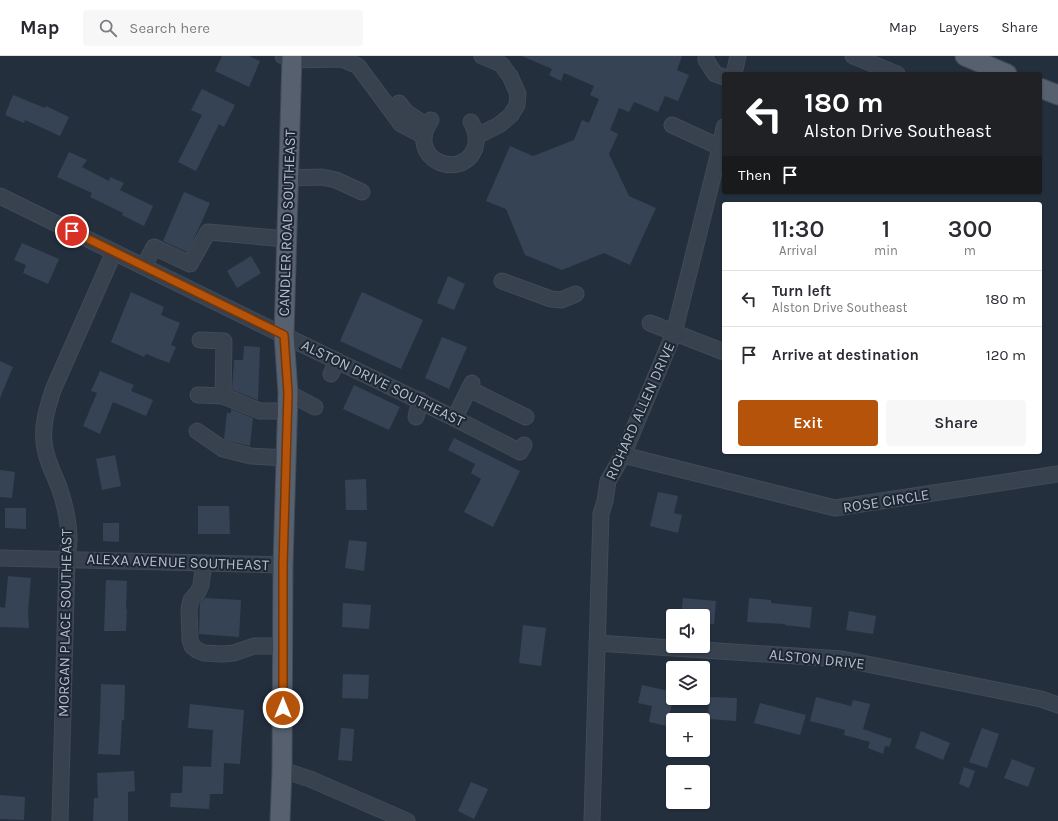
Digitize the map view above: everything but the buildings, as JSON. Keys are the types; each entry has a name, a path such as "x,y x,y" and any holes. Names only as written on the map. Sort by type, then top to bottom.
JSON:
{"main road":[{"path":"965,56 1002,72"},
{"name":"CANDLER ROAD SOUTHEAST","path":"280,821 282,770 283,565 288,402 284,335 289,57"},
{"path":"1042,89 1058,95"}],"street":[{"path":"360,56 383,85"},
{"path":"427,127 424,141 425,148 429,155 442,163 449,165 457,164 464,161 474,150 476,143 474,129 499,125 511,115 517,106 518,94 510,76 501,64 482,56"},
{"path":"706,56 706,60 715,74 722,76"},
{"path":"734,72 738,56"},
{"path":"853,56 892,72"},
{"path":"289,57 343,57 358,66 401,124 427,127"},
{"path":"398,103 406,112 427,127"},
{"path":"672,126 722,149"},
{"name":"RICHARD ALLEN DRIVE","path":"592,821 601,514 605,501 608,481 623,455 674,333 722,149"},
{"path":"288,178 322,177 336,180 362,192"},
{"name":"ALSTON DRIVE SOUTHEAST","path":"0,196 284,335 334,367 420,400 520,452 524,445"},
{"path":"144,266 154,247 190,264 208,232 286,239"},
{"name":"MORGAN PLACE SOUTHEAST","path":"60,821 67,560 69,541 64,504 59,487 49,464 44,441 45,419 53,390 114,252"},
{"path":"502,281 550,299 561,300 576,294"},
{"path":"650,323 722,351"},
{"path":"200,340 224,341 223,396"},
{"path":"455,418 471,386 526,417"},
{"path":"198,395 223,396 260,412 288,402 315,407"},
{"path":"416,417 420,400"},
{"path":"196,431 223,449 251,456 286,458"},
{"name":"ROSE CIRCLE","path":"623,455 836,508 1058,474"},
{"name":"ALEXA AVENUE SOUTHEAST","path":"0,558 283,565"},
{"path":"204,563 201,585 198,592 191,600 189,609 190,640 192,646 204,653 223,654 234,653 254,646 283,646"},
{"name":"ALSTON DRIVE","path":"597,643 842,659 1041,699 1058,705"},
{"path":"282,770 310,779 407,821"}],"route":[{"path":"72,231 284,335 288,393 283,565 283,708"}]}
